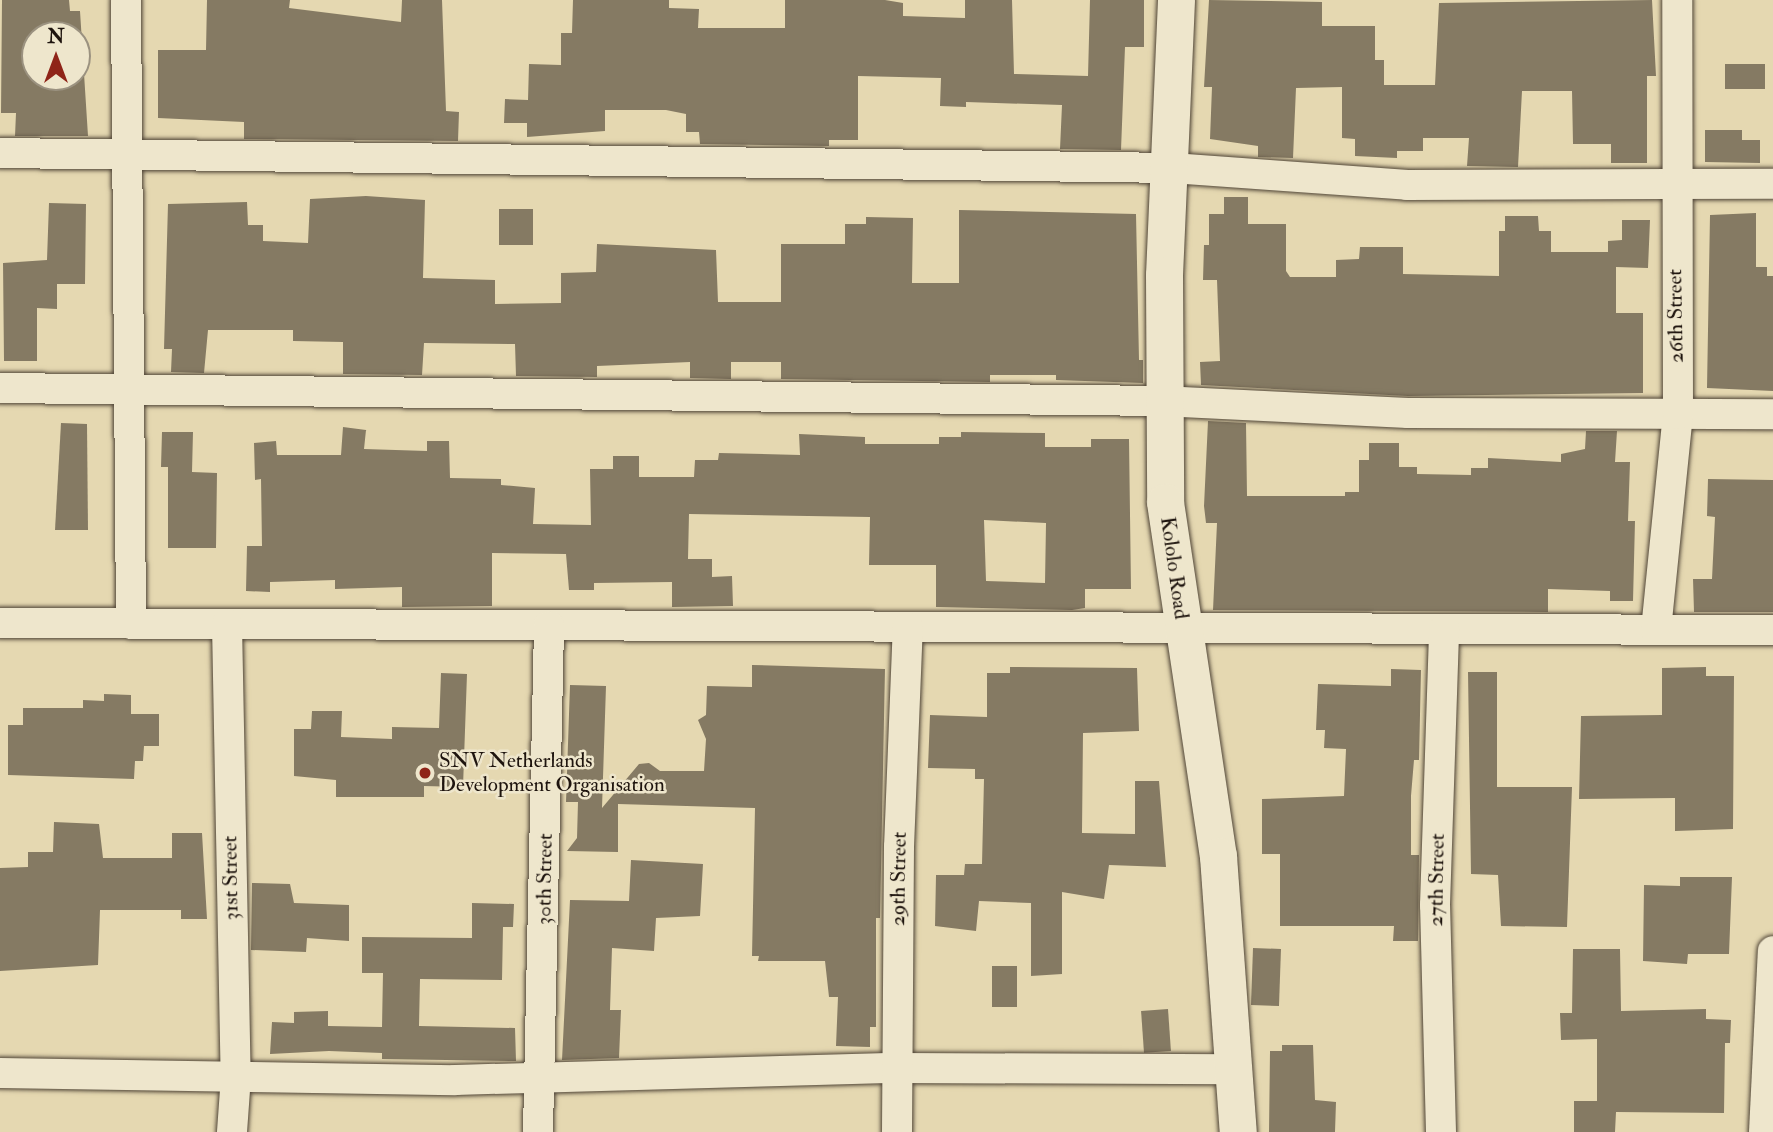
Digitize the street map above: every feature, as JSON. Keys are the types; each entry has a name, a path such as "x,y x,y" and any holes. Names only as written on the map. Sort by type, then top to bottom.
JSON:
{"street":[{"path":"126,0 131,624"},
{"name":"Kololo Road","path":"1176,0 1172,168 1161,401 1165,502 1218,856 1238,1132"},
{"name":"26th Street","path":"1656,630 1678,414 1675,185 1677,0"},
{"path":"0,153 127,152 1172,168 1407,185 1773,184"},
{"path":"0,388 129,392 1161,401 1408,413 1773,414"},
{"path":"0,623 1773,631"},
{"name":"31st Street","path":"226,624 236,1076 232,1132"},
{"name":"30th Street","path":"538,1132 549,625"},
{"name":"29th Street","path":"897,1132 908,627"},
{"name":"27th Street","path":"1441,1132 1435,905 1444,629"},
{"path":"1764,1132 1773,951"},
{"path":"0,1073 455,1080 897,1068 1234,1069"}],"building":[{"path":"2,0 69,0 70,11 80,11 81,21 21,21 21,91 85,91 88,136 15,136 16,113 1,113"},
{"path":"207,0 290,0 289,8 401,22 402,0 442,0 446,111 459,112 458,141 244,139 244,122 158,118 158,50 206,50"},
{"path":"573,0 669,0 669,8 699,9 698,28 785,28 785,0 885,0 903,3 903,16 965,18 965,0 1012,0 1014,74 1088,76 1090,0 1144,0 1144,47 1125,47 1121,150 1060,149 1062,105 966,102 966,107 940,106 941,78 858,76 858,140 829,140 829,146 700,144 699,132 686,132 686,114 666,110 605,110 605,131 527,137 527,123 504,123 505,99 528,100 529,64 561,65 561,33 572,33"},
{"path":"1209,0 1322,2 1322,26 1375,26 1375,60 1384,60 1384,85 1435,85 1439,3 1652,0 1656,76 1647,76 1647,163 1611,163 1611,144 1573,144 1572,91 1522,91 1518,167 1467,166 1469,138 1423,138 1423,151 1397,151 1397,158 1355,156 1355,139 1342,138 1342,87 1296,88 1293,158 1258,157 1258,146 1210,139 1212,87 1204,87"},
{"path":"1725,64 1765,64 1765,89 1725,89"},
{"path":"1705,130 1742,130 1742,140 1760,140 1760,163 1705,162"},
{"path":"366,196 425,200 423,278 495,280 495,304 561,303 561,273 596,272 597,244 716,250 718,302 781,302 781,244 845,244 845,224 866,224 866,217 913,218 912,283 959,283 959,210 1136,214 1139,360 1143,360 1143,383 1056,380 1056,375 990,375 990,382 781,379 781,362 731,362 731,379 690,378 690,362 597,366 597,377 516,376 515,344 424,343 422,375 343,374 343,342 293,341 293,330 208,330 204,373 171,372 172,349 164,349 168,204 247,202 248,225 263,225 263,241 308,243 310,199"},
{"path":"1224,197 1248,197 1248,224 1286,224 1286,271 1290,277 1336,277 1336,260 1359,259 1360,247 1403,247 1403,274 1499,276 1499,231 1505,231 1505,216 1538,216 1539,231 1551,231 1551,252 1608,252 1608,241 1622,240 1622,220 1650,220 1648,268 1616,267 1616,313 1643,313 1643,393 1408,396 1201,385 1200,362 1220,361 1217,280 1203,280 1204,245 1209,245 1209,214 1224,214"},
{"path":"49,203 86,204 85,284 57,284 57,309 37,308 37,361 4,361 3,263 47,260"},
{"path":"499,209 533,209 533,245 499,245"},
{"path":"1756,213 1756,267 1767,267 1767,276 1773,276 1773,391 1707,388 1710,215"},
{"path":"1208,421 1246,423 1247,496 1345,496 1345,492 1359,492 1359,460 1369,460 1369,443 1399,443 1399,467 1417,467 1417,474 1471,475 1471,468 1488,468 1488,458 1561,462 1561,454 1585,449 1586,431 1617,431 1615,462 1630,462 1628,521 1635,521 1633,601 1610,601 1610,591 1548,589 1548,612 1213,610 1217,523 1206,523 1204,506"},
{"path":"61,423 87,424 88,530 55,530"},
{"path":"343,427 366,430 364,449 427,451 427,441 449,441 450,478 501,479 501,485 535,488 533,524 591,525 590,469 613,469 613,456 639,456 639,477 694,477 695,460 718,460 719,453 800,455 799,434 865,437 865,444 939,444 939,437 961,437 961,432 1045,433 1045,447 1091,447 1091,439 1129,439 1131,589 1085,589 1085,608 1072,610 936,607 936,565 869,565 870,517 689,514 688,559 712,559 712,577 732,576 733,606 672,607 672,582 594,583 594,590 569,590 566,554 492,553 492,606 402,607 402,587 335,589 335,580 270,582 270,592 246,591 247,546 262,546 261,479 255,480 254,443 276,441 277,455 341,455","holes":["984,520 1046,523 1045,583 986,581"]},
{"path":"162,432 193,432 192,472 217,473 216,548 168,548 168,467 161,467"},
{"path":"1708,479 1773,480 1773,612 1694,612 1693,579 1712,579 1715,517 1707,516"},
{"path":"752,665 885,669 880,918 876,918 876,1027 870,1027 870,1047 836,1046 838,997 829,997 825,961 758,961 759,956 752,956 755,808 618,804 618,852 567,851 577,838 578,802 566,802 570,685 606,686 602,808 639,764 649,763 660,771 704,771 706,739 698,720 706,715 707,686 752,687"},
{"path":"1010,667 1137,668 1139,731 1083,733 1082,833 1135,834 1135,781 1159,781 1166,867 1109,865 1104,899 1062,892 1062,974 1031,976 1031,903 979,901 976,931 935,926 936,875 964,875 965,864 982,864 984,779 975,779 975,769 928,768 930,715 987,717 987,673 1010,673"},
{"path":"1706,667 1706,676 1734,676 1733,829 1675,831 1675,798 1579,799 1581,716 1662,715 1662,668"},
{"path":"1391,669 1421,670 1419,760 1414,760 1411,796 1411,855 1419,855 1418,941 1393,941 1394,926 1280,926 1280,854 1262,854 1262,799 1344,796 1346,749 1324,748 1325,730 1316,730 1318,684 1391,686"},
{"path":"1468,672 1497,672 1497,787 1572,787 1567,927 1501,926 1498,875 1471,874"},
{"path":"441,673 467,674 463,787 424,786 424,797 336,797 336,780 294,776 294,729 311,729 312,711 342,711 341,737 392,739 392,727 439,728"},
{"path":"104,694 131,695 131,714 159,714 159,746 144,746 143,761 135,761 134,779 8,775 8,725 23,725 23,708 83,708 83,700 104,701"},
{"path":"54,822 99,824 103,858 172,858 172,833 202,833 207,919 181,919 181,910 100,910 98,965 0,971 0,868 28,867 28,852 53,852"},
{"path":"631,860 703,864 700,916 656,918 654,951 612,948 610,1010 621,1010 619,1058 562,1060 570,900 629,901"},
{"path":"1680,877 1732,877 1729,954 1688,954 1687,964 1643,961 1644,885 1680,886"},
{"path":"252,883 290,884 294,903 349,905 349,941 307,938 306,952 251,950"},
{"path":"472,903 514,904 513,927 503,927 502,980 420,979 419,1026 515,1028 516,1061 382,1059 382,1053 329,1051 270,1054 272,1022 294,1023 294,1012 328,1011 328,1026 382,1027 383,973 362,973 362,937 472,938"},
{"path":"1253,948 1281,949 1279,1006 1251,1005"},
{"path":"1573,949 1620,949 1621,1011 1706,1009 1706,1019 1731,1020 1730,1043 1725,1043 1724,1113 1616,1112 1615,1132 1574,1132 1574,1101 1597,1101 1597,1039 1561,1040 1560,1013 1572,1013"},
{"path":"992,966 1017,966 1017,1007 992,1007"},
{"path":"1168,1009 1171,1051 1144,1053 1141,1011"},
{"path":"1282,1045 1313,1045 1315,1100 1336,1102 1335,1132 1269,1132 1270,1051 1282,1051"}],"place":[{"name":"SNV Netherlands Development Organisation","path":"425,773"}]}
